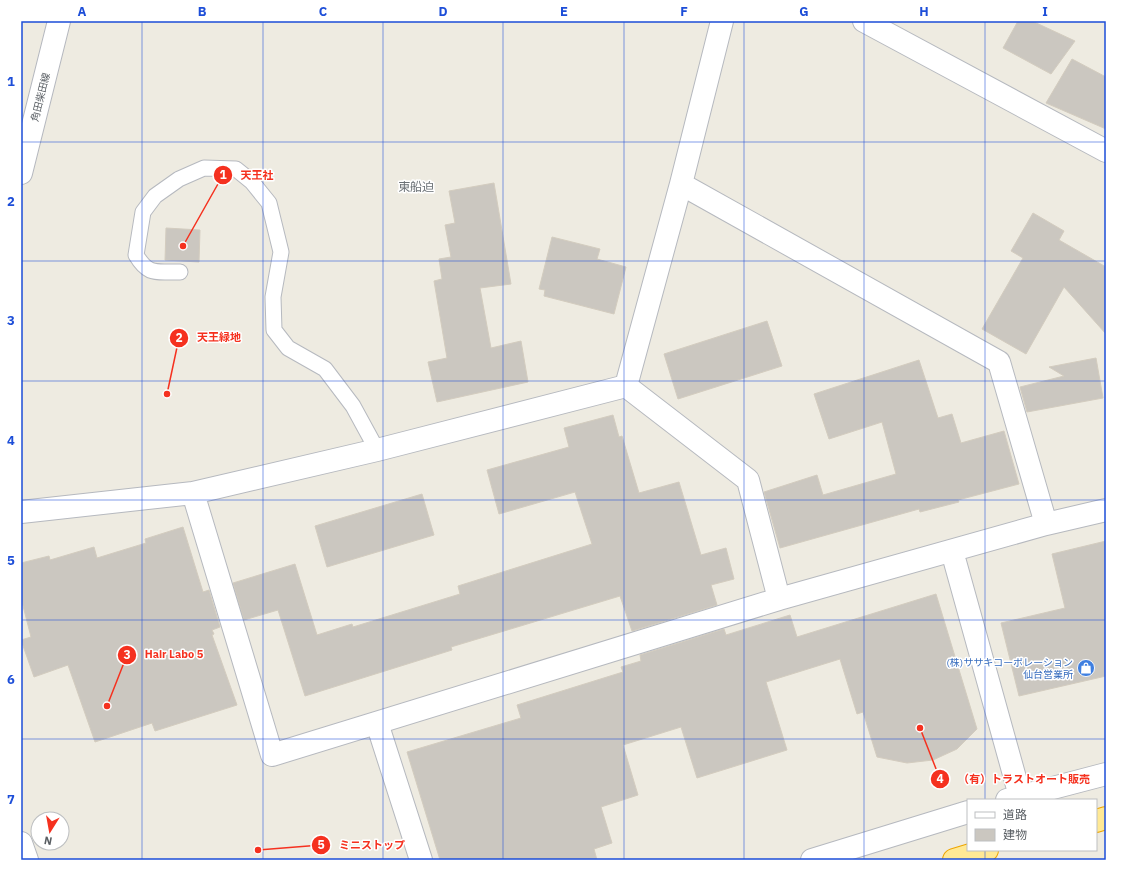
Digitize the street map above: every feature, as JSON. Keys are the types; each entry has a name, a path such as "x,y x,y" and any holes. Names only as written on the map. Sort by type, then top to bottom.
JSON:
{"highway":[{"path":"954,860 984,851"}],"street":[{"name":"角田柴田線","path":"21,173 59,21"},
{"path":"626,386 681,184 722,21"},
{"path":"864,21 1106,151"},
{"path":"681,184 998,362 1046,524"},
{"path":"21,512 192,493 377,450 626,386"},
{"path":"626,386 748,480 779,599"},
{"path":"192,493 272,755 779,599 1046,524 1106,510"},
{"path":"952,551 1014,798 1106,774"},
{"path":"377,723 421,860"},
{"path":"812,860 967,812"},
{"path":"21,843 27,860"}],"lane":[{"path":"180,272 157,272 144,267 136,255 143,212 155,196 179,179 204,168 236,169 252,182 269,203 281,252 273,297 274,330 288,348 325,369 353,406 377,450"}],"building":[{"path":"1018,21 1032,21 1075,41 1051,74 1003,48"},
{"path":"1072,59 1106,77 1106,129 1046,103"},
{"path":"494,183 511,284 480,288 491,348 521,341 528,382 437,402 428,362 447,358 434,281 442,279 439,259 451,257 445,225 455,223 449,191"},
{"path":"1033,213 1064,231 1059,240 1106,267 1106,334 1064,287 1026,354 982,329 1023,258 1011,251"},
{"path":"166,228 200,230 199,262 165,260"},
{"path":"552,237 600,249 597,259 626,267 614,314 544,296 545,290 539,289"},
{"path":"767,321 782,366 678,399 664,354"},
{"path":"1096,358 1103,398 1027,412 1020,387 1064,376 1049,367"},
{"path":"919,360 938,418 952,414 961,443 1004,431 1019,484 958,500 959,502 920,512 919,509 780,548 764,492 817,475 823,495 896,474 882,422 829,439 814,394"},
{"path":"613,415 619,437 622,436 639,493 679,482 701,555 726,548 734,579 711,585 717,605 632,631 620,596 451,647 452,650 305,696 278,610 244,620 233,583 295,564 317,635 352,624 353,627 460,594 458,586 592,544 575,492 499,514 487,470 569,447 564,428"},
{"path":"422,494 434,535 327,567 315,526"},
{"path":"183,527 203,592 209,590 220,627 212,630 214,634 212,635 237,705 155,731 152,723 95,742 68,665 34,677 21,640 31,637 21,598 21,563 49,556 50,560 94,547 97,558 146,543 145,539"},
{"path":"1106,541 1106,676 1019,696 1001,623 1065,608 1052,554"},
{"path":"936,594 977,729 957,749 933,760 907,763 877,757 863,712 857,714 840,659 766,682 787,750 697,778 681,727 623,745 638,795 601,807 612,843 594,849 597,860 440,860 407,752 521,718 517,705 623,672 621,667 641,661 640,655 724,629 726,635 790,615 797,637"}],"place":[{"name":"天王社","path":"183,246"},
{"name":"天王緑地","path":"167,394"},
{"name":"(株)ササキコーポレーション 仙台営業所","path":"1086,668"},
{"name":"Hair Labo 5","path":"107,706"},
{"name":"（有）トラストオート販売","path":"920,728"},
{"name":"ミニストップ","path":"258,850"}],"district":[{"name":"東船迫","path":"416,187"}]}
